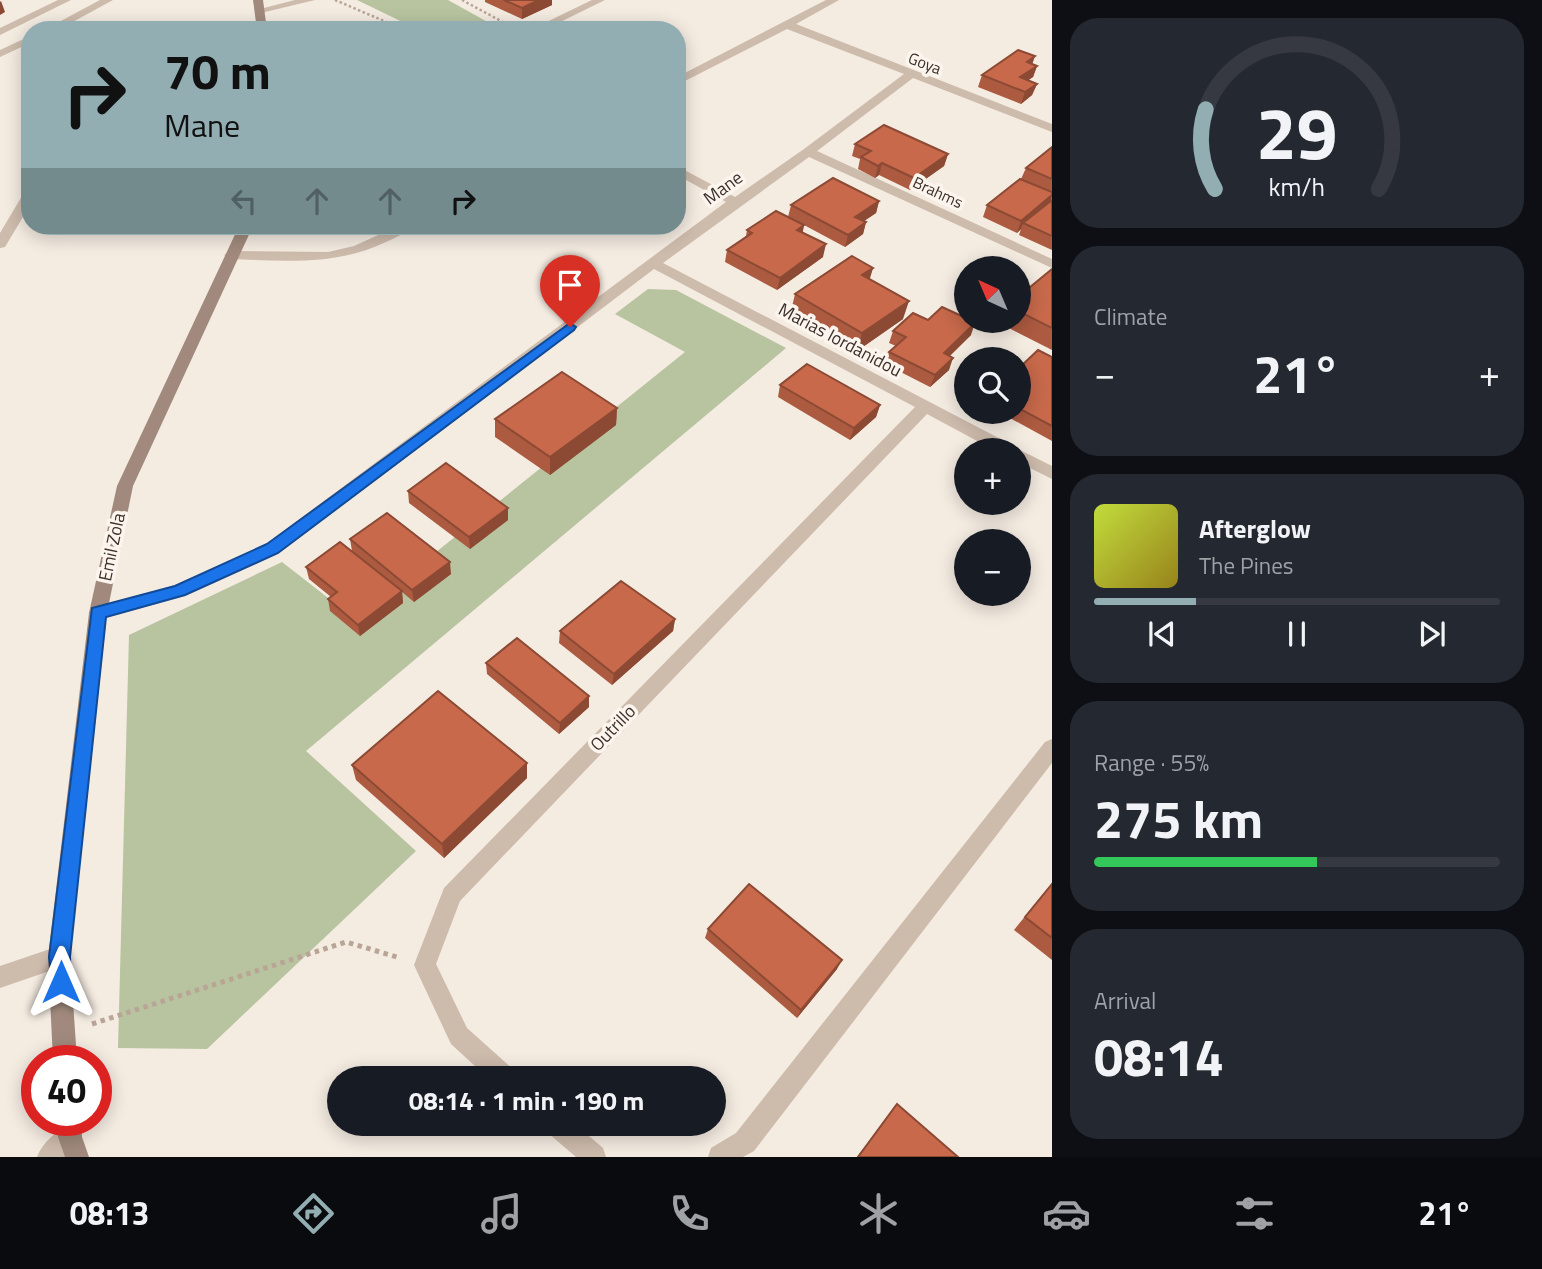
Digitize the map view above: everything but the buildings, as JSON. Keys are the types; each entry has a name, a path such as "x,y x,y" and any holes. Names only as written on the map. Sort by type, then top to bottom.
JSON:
{"street":[{"path":"23,21 66,0"},
{"path":"66,21 108,0"},
{"path":"260,5 310,0"},
{"path":"554,21 600,0"},
{"path":"686,77 835,0"},
{"path":"0,32 21,22"},
{"name":"Goya","path":"788,25 910,75 1052,128"},
{"path":"0,54 21,44"},
{"name":"Mane","path":"98,613 179,591 272,549 735,202 808,152 910,75"},
{"name":"Brahms","path":"808,152 1052,264"},
{"path":"686,175 735,202"},
{"path":"0,244 21,209"},
{"name":"Emil Zola","path":"64,1045 60,957 98,613 124,486 241,235"},
{"path":"231,255 341,254 373,244 390,235"},
{"name":"Marias Iordanidou","path":"655,264 985,438"},
{"name":"Outrillo","path":"425,965 452,895 925,406"},
{"path":"1031,462 1052,473"},
{"path":"720,1157 745,1142 1052,748"},
{"path":"0,976 60,957"},
{"path":"425,965 459,1036 493,1066"},
{"path":"570,1136 594,1157"},
{"path":"49,1157 72,1138"}],"path":[{"path":"335,0 384,21"},
{"path":"462,0 501,21"},
{"path":"64,1034 346,942 425,965"}],"green space":[{"path":"357,0 448,0 486,21 400,21"},
{"path":"648,289 676,290 786,348 306,751 416,851 207,1049 118,1048 129,635 282,562 354,618 685,352 615,314"}],"route":[{"path":"61,982 60,957 98,613 179,591 272,549 570,327"}]}
